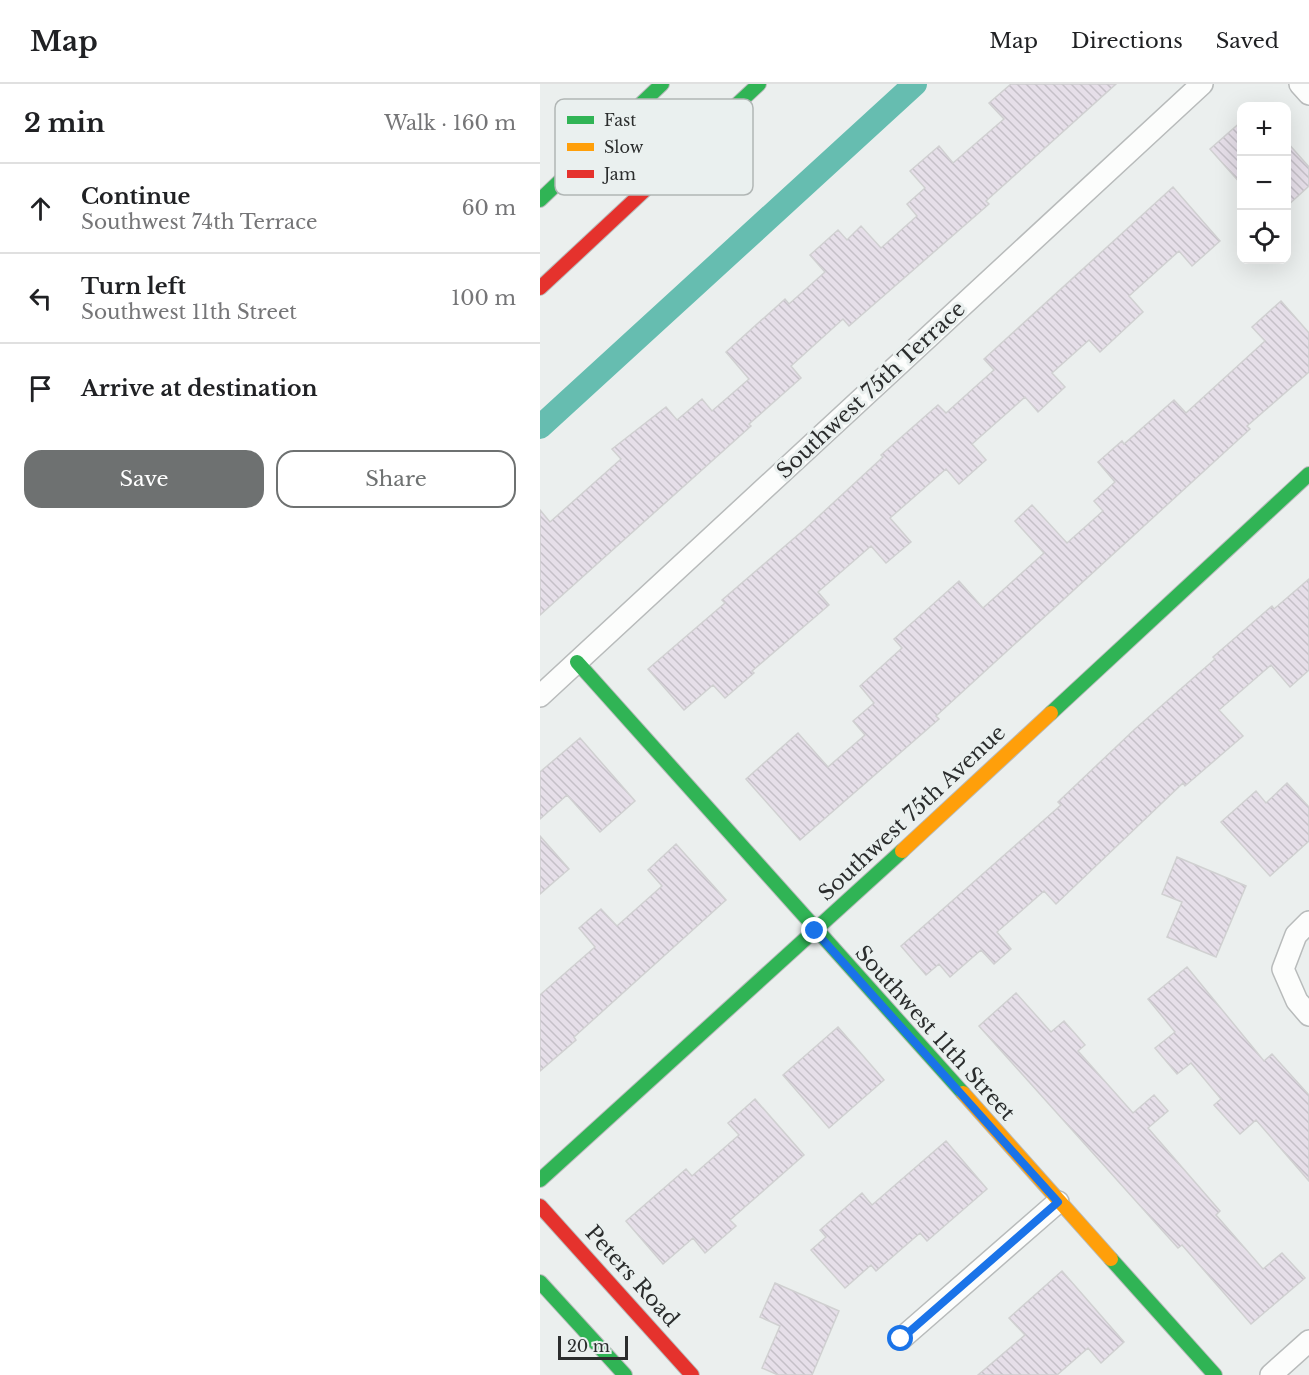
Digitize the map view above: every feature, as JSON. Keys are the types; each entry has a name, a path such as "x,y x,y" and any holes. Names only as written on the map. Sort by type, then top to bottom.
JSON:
{"street":[{"path":"646,99 662,84"},
{"path":"743,99 759,84"},
{"name":"Southwest 75th Terrace","path":"540,696 1202,84"},
{"path":"1300,84 1309,94"},
{"path":"540,200 555,186"},
{"path":"540,288 640,195"},
{"name":"Southwest 75th Avenue","path":"540,1180 815,931 1309,474"},
{"name":"Southwest 11th Street","path":"577,663 1215,1375"},
{"path":"1309,922 1296,935 1283,969 1297,1002 1309,1015"},
{"path":"901,1339 1058,1202"},
{"name":"Peters Road","path":"540,1206 692,1375"},
{"path":"540,1282 624,1375"},
{"path":"1271,1375 1309,1341"}],"building":[{"path":"1011,84 1116,84 986,201 989,204 849,326 843,319 791,366 801,378 749,424 751,426 540,615 540,510 550,522 621,459 612,449 666,407 677,420 702,399 712,411 749,379 726,352 785,299 789,304 825,272 810,255 838,230 847,240 861,226 881,248 917,216 907,204 925,188 910,171 939,146 953,163 1004,119 989,103"},
{"path":"1237,125 1237,179 1210,149"},
{"path":"1291,147 1309,167 1309,186 1291,202"},
{"path":"1173,187 1220,241 1192,266 1179,251 1129,296 1143,312 1100,352 1089,340 1052,373 1065,387 1038,412 1025,397 972,444 986,460 959,484 946,469 890,518 911,542 886,563 871,546 818,592 829,605 752,671 754,673 725,698 713,685 684,710 648,669 725,603 722,600 806,528 883,457 881,455 938,405 946,413 994,370 984,359"},
{"path":"1281,301 1309,333 1309,372 1247,426 1250,429 936,716 939,719 800,840 746,779 798,733 828,767 865,735 853,721 874,703 860,686 902,648 894,639 959,581 983,608 1044,553 1015,521 1032,505 1067,543 1103,511 1094,501 1115,482 1098,462 1122,441 1124,444 1174,400 1186,413 1265,341 1252,327"},
{"path":"1309,579 1309,670 1290,687 1271,665 1219,710 1243,736 1185,786 1183,783 1056,904 1044,891 997,932 1011,949 994,964 981,950 950,977 939,964 926,975 901,946 1061,805 1058,802 1135,729 1215,659 1213,657 1272,606 1274,609"},
{"path":"580,738 635,801 600,832 567,795 540,819 540,772"},
{"path":"1287,783 1309,807 1309,841 1270,876 1221,822 1256,791 1266,803"},
{"path":"540,836 569,869 540,894"},
{"path":"676,844 726,900 574,1037 576,1040 540,1071 540,995 595,947 579,928 601,909 617,926 662,886 648,870"},
{"path":"1177,857 1246,886 1216,957 1167,937 1182,902 1162,894"},
{"path":"1187,967 1264,1061 1272,1054 1309,1095 1309,1181 1256,1120 1240,1134 1214,1105 1221,1099 1191,1063 1177,1074 1155,1048 1175,1032 1148,999"},
{"path":"1016,993 1051,1032 1064,1021 1085,1045 1078,1051 1133,1113 1154,1095 1168,1111 1148,1128 1220,1211 1216,1215 1263,1269 1282,1253 1305,1278 1251,1324 1182,1245 1178,1248 979,1026"},
{"path":"838,1027 884,1080 829,1128 783,1075"},
{"path":"755,1099 804,1155 730,1220 736,1226 705,1253 693,1238 663,1264 626,1221 686,1169 692,1176 739,1135 728,1123"},
{"path":"946,1141 987,1189 927,1241 920,1233 876,1271 871,1265 845,1288 811,1250 826,1237 820,1230 862,1193 872,1205"},
{"path":"1062,1271 1124,1342 1101,1363 1088,1348 1057,1375 978,1375 1025,1335 1009,1318"},
{"path":"775,1283 839,1311 812,1375 778,1375 762,1368 780,1326 760,1317"}],"waterway":[{"path":"540,427 915,84"}],"traffic: fast":[{"path":"646,99 662,84"},
{"path":"743,99 759,84"},
{"path":"540,200 555,186"},
{"path":"1051,713 1309,474"},
{"path":"577,662 963,1093"},
{"path":"540,1180 902,851"},
{"path":"1111,1259 1215,1375"},
{"path":"540,1282 625,1375"}],"traffic: slow":[{"path":"902,851 1051,713"},
{"path":"963,1093 1111,1259"}],"traffic: jam":[{"path":"540,288 640,195"},
{"path":"540,1206 692,1375"}],"route":[{"path":"815,931 1058,1202 901,1339"}]}
